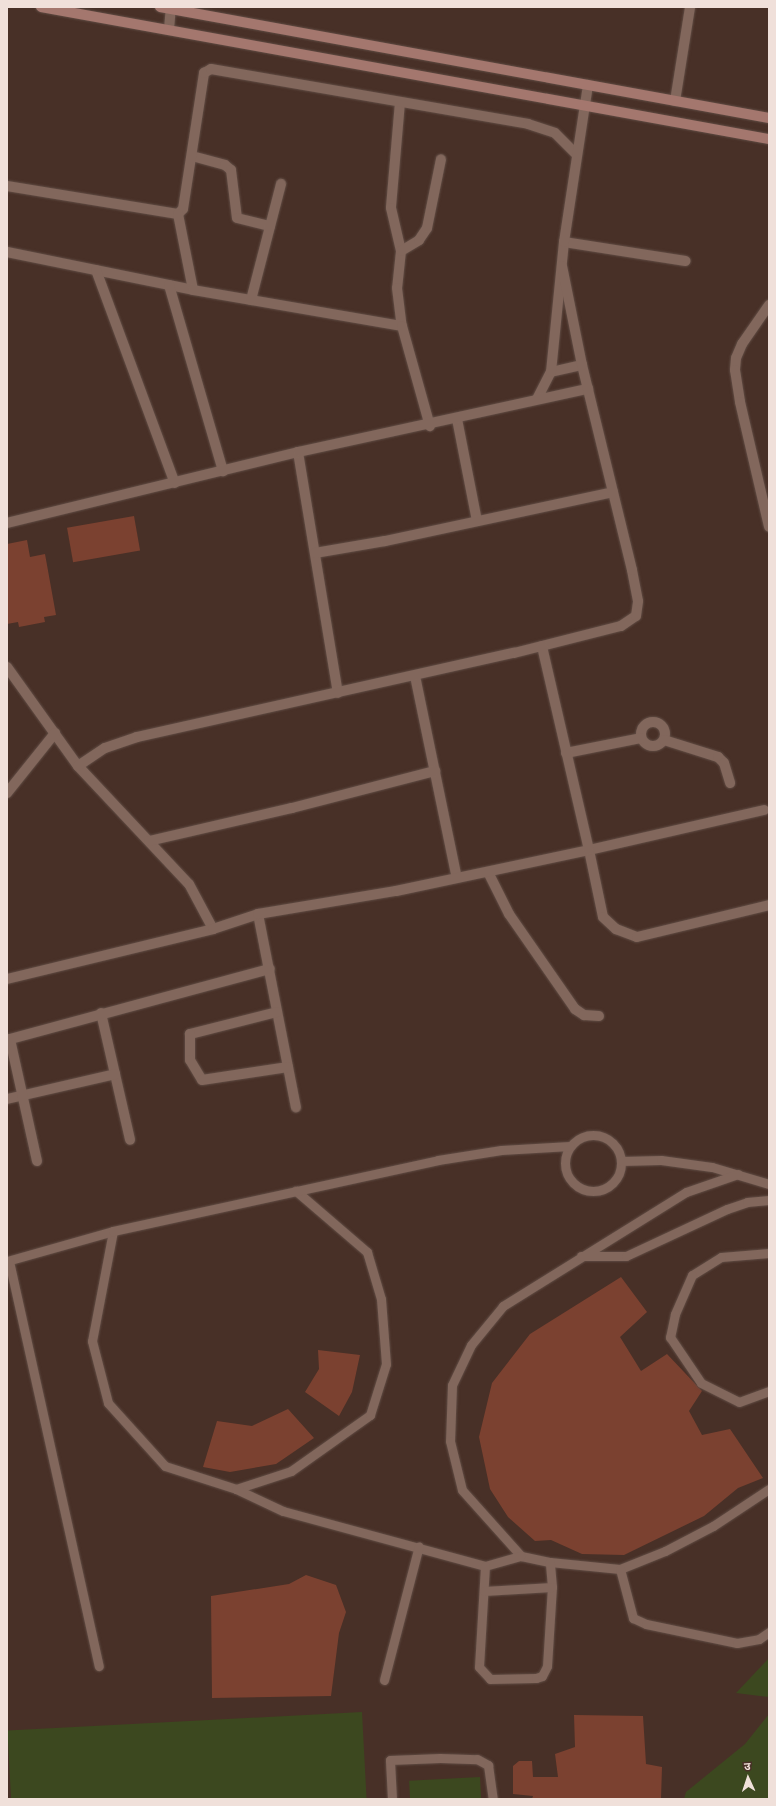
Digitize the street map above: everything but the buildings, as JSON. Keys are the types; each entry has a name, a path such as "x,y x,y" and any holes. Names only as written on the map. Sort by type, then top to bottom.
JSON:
{"street":[{"path":"41,7 585,104 769,139"},
{"path":"676,101 690,7"},
{"path":"169,29 167,8 769,118"},
{"path":"178,214 183,209 204,73 211,69 528,124 554,133 576,154"},
{"path":"536,399 551,372 564,242 576,154 588,85"},
{"path":"400,102 390,190 393,226 401,251 398,302 402,326 430,426"},
{"path":"192,156 225,165 231,170 237,218 270,226"},
{"path":"401,251 419,240 427,228 441,159"},
{"path":"251,300 281,184"},
{"path":"7,186 178,214"},
{"path":"178,214 193,290"},
{"path":"564,242 686,261"},
{"path":"7,252 193,290 402,326"},
{"path":"78,766 105,748 136,737 415,676 542,646 621,626 638,611 613,492 582,365 562,266"},
{"path":"96,270 175,483"},
{"path":"169,285 223,471"},
{"path":"769,305 742,344 736,358 735,370 740,402 769,527"},
{"path":"551,372 582,365"},
{"path":"7,523 298,452 430,426 536,399 588,389"},
{"path":"457,419 478,521"},
{"path":"298,452 338,693"},
{"path":"315,553 478,521 613,492"},
{"path":"542,646 603,917 616,929 637,937 769,906"},
{"path":"7,667 78,766 189,884 213,929"},
{"path":"415,676 457,878"},
{"path":"664,740 663,727 651,722 642,728 641,738 644,743 653,747 664,740 718,757 724,763 730,783"},
{"path":"7,793 55,733"},
{"path":"566,753 641,738"},
{"path":"148,841 292,808 435,771"},
{"path":"7,978 213,929 258,914 488,872 764,810"},
{"path":"488,872 509,914 575,1009 584,1015 599,1016"},
{"path":"258,914 296,1107"},
{"path":"38,1161 10,1039 101,1013 270,969"},
{"path":"277,1012 190,1034 190,1060 202,1080 288,1067"},
{"path":"101,1013 130,1140"},
{"path":"7,1099 115,1074"}],"lane":[{"path":"99,1666 8,1261 113,1231 438,1160 501,1150 570,1146 586,1135 606,1138 614,1143 621,1161 616,1178 610,1185 602,1189 584,1190 576,1186 566,1171 564,1162 570,1146"},
{"path":"621,1161 661,1160 738,1174 769,1184"},
{"path":"521,1556 462,1490 450,1441 452,1385 471,1345 503,1306 581,1256 686,1192 738,1174"},
{"path":"236,1489 291,1471 370,1415 386,1364 381,1299 367,1252 296,1191"},
{"path":"581,1256 626,1256 727,1209 747,1202 769,1200"},
{"path":"113,1231 92,1341 108,1403 164,1466 236,1489 283,1511 419,1546 486,1566 521,1556 550,1562 620,1569 665,1551 713,1526 769,1489"},
{"path":"769,1253 721,1258 692,1276 675,1314 670,1337 701,1383 739,1402 769,1392"},
{"path":"384,1680 419,1546"},
{"path":"486,1566 480,1667 483,1674 490,1679 536,1678 542,1676 548,1666 552,1587 550,1562"},
{"path":"620,1569 633,1618 646,1624 737,1643 759,1639 769,1632"},
{"path":"484,1591 552,1587"},
{"path":"392,1799 390,1760 440,1758 477,1759 488,1766 493,1799"}],"green space":[{"path":"769,1658 769,1697 736,1693"},
{"path":"362,1712 367,1799 11,1799 7,1731"},
{"path":"769,1714 769,1799 684,1799 686,1792 745,1744"},
{"path":"480,1777 481,1799 410,1799 409,1781"}]}
